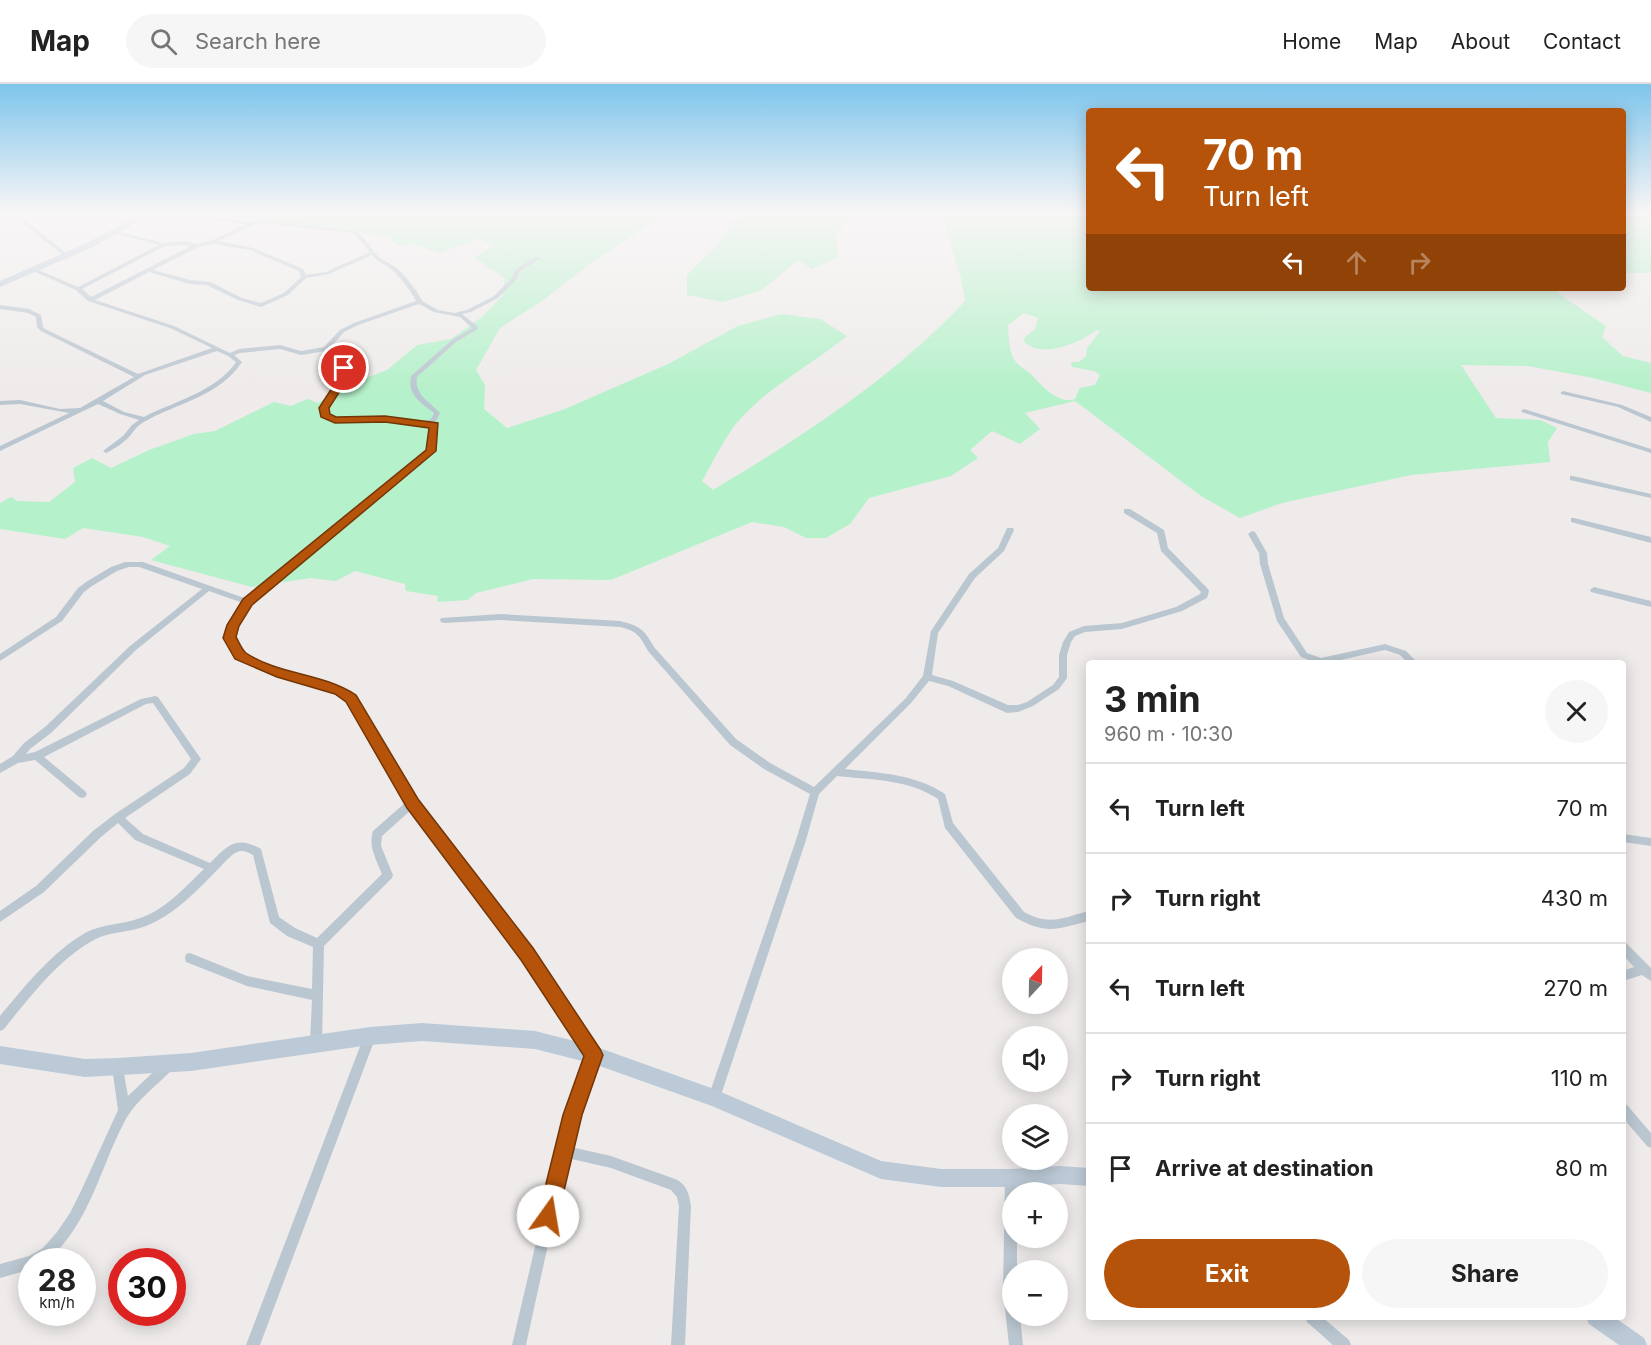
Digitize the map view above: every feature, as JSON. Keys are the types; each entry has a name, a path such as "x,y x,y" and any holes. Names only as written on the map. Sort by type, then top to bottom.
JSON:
{"street":[{"path":"0,284 27,273"},
{"path":"41,273 78,289 90,300 172,327 230,355 239,362 235,370 187,401 144,419 106,451"},
{"path":"78,289 110,273"},
{"path":"90,300 146,273"},
{"path":"157,273 190,282 208,283 240,299 261,305 286,294 303,277 327,273"},
{"path":"302,273 303,277"},
{"path":"399,273 417,295 419,302 436,312 454,315 471,322 476,328 454,341 414,376 412,384 414,394 437,413 434,420 424,424"},
{"path":"454,315 470,311 496,297 514,279 517,273"},
{"path":"326,349 342,331 419,302"},
{"path":"0,308 32,312 39,316 40,327 43,330 137,376"},
{"path":"230,355 239,351 280,347 301,353 326,349 350,356 351,361 344,368 337,388 324,408 325,415 335,420 385,419 434,426 431,451 248,602 233,625 230,638 240,655 281,674 339,690 351,698 412,803 527,954 594,1055"},
{"path":"0,449 82,410 137,376 216,349"},
{"path":"1563,393 1615,405 1641,413 1651,420"},
{"path":"98,401 123,413 144,419"},
{"path":"0,403 17,402 51,410 82,410"},
{"path":"1524,411 1651,451"},
{"path":"1573,478 1651,496"},
{"path":"927,677 950,683 1007,709 1018,708 1030,704 1056,687 1063,678 1063,655 1072,634 1084,629 1122,626 1179,609 1204,596 1205,591 1164,549 1161,532 1127,512"},
{"path":"1574,520 1651,540"},
{"path":"714,1098 815,792 908,701 927,677 934,633 972,576 1001,549 1010,530"},
{"path":"1252,534 1263,553 1280,619 1304,655 1318,660"},
{"path":"0,658 58,620 81,590 114,569 128,564 140,564 248,602"},
{"path":"0,769 16,759 27,746 48,730 133,648 208,588"},
{"path":"1594,590 1651,604"},
{"path":"444,620 501,617 590,620 632,627 642,633 651,649 732,742 767,766 815,792"},
{"path":"1326,660 1385,647 1404,653 1411,660"},
{"path":"0,917 40,888 97,834 187,771 194,765 196,759 155,699 144,701 37,756 16,759"},
{"path":"37,756 82,794"},
{"path":"836,772 913,783 932,789 942,796 948,825 1020,915 1040,926 1054,926 1086,917"},
{"path":"316,1043 319,944 388,875 375,841 377,834 412,803"},
{"path":"118,818 139,837 212,868"},
{"path":"1626,838 1651,842"},
{"path":"0,1025 36,982 88,937 105,929 146,922 163,911 238,845 247,845 257,852 274,920 291,932 319,944"},
{"path":"1626,951 1647,972"},
{"path":"190,958 247,981 317,996"},
{"path":"1626,976 1647,972"},
{"path":"0,1055 85,1068 169,1064 370,1036 422,1032 535,1040 594,1055 714,1098 881,1170 941,1178 1060,1175 1086,1177"},
{"path":"253,1345 370,1036"},
{"path":"519,1345 562,1151 594,1055"},
{"path":"53,1248 82,1203 124,1111 169,1064"},
{"path":"118,1067 124,1111"},
{"path":"1626,1113 1651,1142"},
{"path":"562,1151 610,1162 675,1185 683,1194 685,1206 678,1345"},
{"path":"1010,1260 1011,1178"},
{"path":"0,1271 18,1266"},
{"path":"1315,1320 1344,1345"},
{"path":"1600,1320 1637,1345"},
{"path":"1014,1326 1016,1345"}],"green space":[{"path":"497,273 578,273 542,301 500,328 476,370 485,385 484,409 507,428 565,409 668,364 738,326 781,314 820,319 847,336 765,395 741,418 725,440 702,481 713,490 813,427 908,355 965,301 959,273 1086,273 1086,291 1557,291 1606,326 1602,337 1623,356 1651,363 1651,393 1593,378 1528,366 1461,365 1496,418 1540,420 1557,428 1548,442 1550,462 1411,475 1282,503 1240,518 1201,496 1075,401 1025,413 1040,429 1020,444 992,431 970,450 978,458 951,476 869,498 850,524 826,538 806,538 784,527 752,522 611,580 533,579 476,593 468,600 437,602 438,596 406,591 405,584 355,571 336,581 310,578 252,587 151,560 170,546 143,537 83,528 65,539 0,529 0,503 11,497 17,501 49,502 75,482 73,468 92,458 111,468 149,450 194,434 215,431 274,402 291,406 307,399 318,403 342,387 387,370 417,345 451,339 482,317 502,296 505,278","holes":["1024,313 1038,318 1035,329 1025,337 1024,342 1041,349 1071,344 1097,330 1100,331 1087,348 1086,356 1079,362 1071,362 1072,367 1094,371 1100,375 1095,385 1080,388 1075,399 1062,399 1050,393 1018,364 1013,358 1009,344 1008,325"]},
{"path":"689,273 783,273 760,291 723,302 687,295 687,275"}],"route":[{"path":"344,368 337,388 324,408 325,415 335,420 385,419 434,426 435,434 431,451 248,602 233,625 230,638 240,655 281,674 339,690 351,698 412,803 527,954 564,1006 594,1055 572,1115 548,1216"}]}
